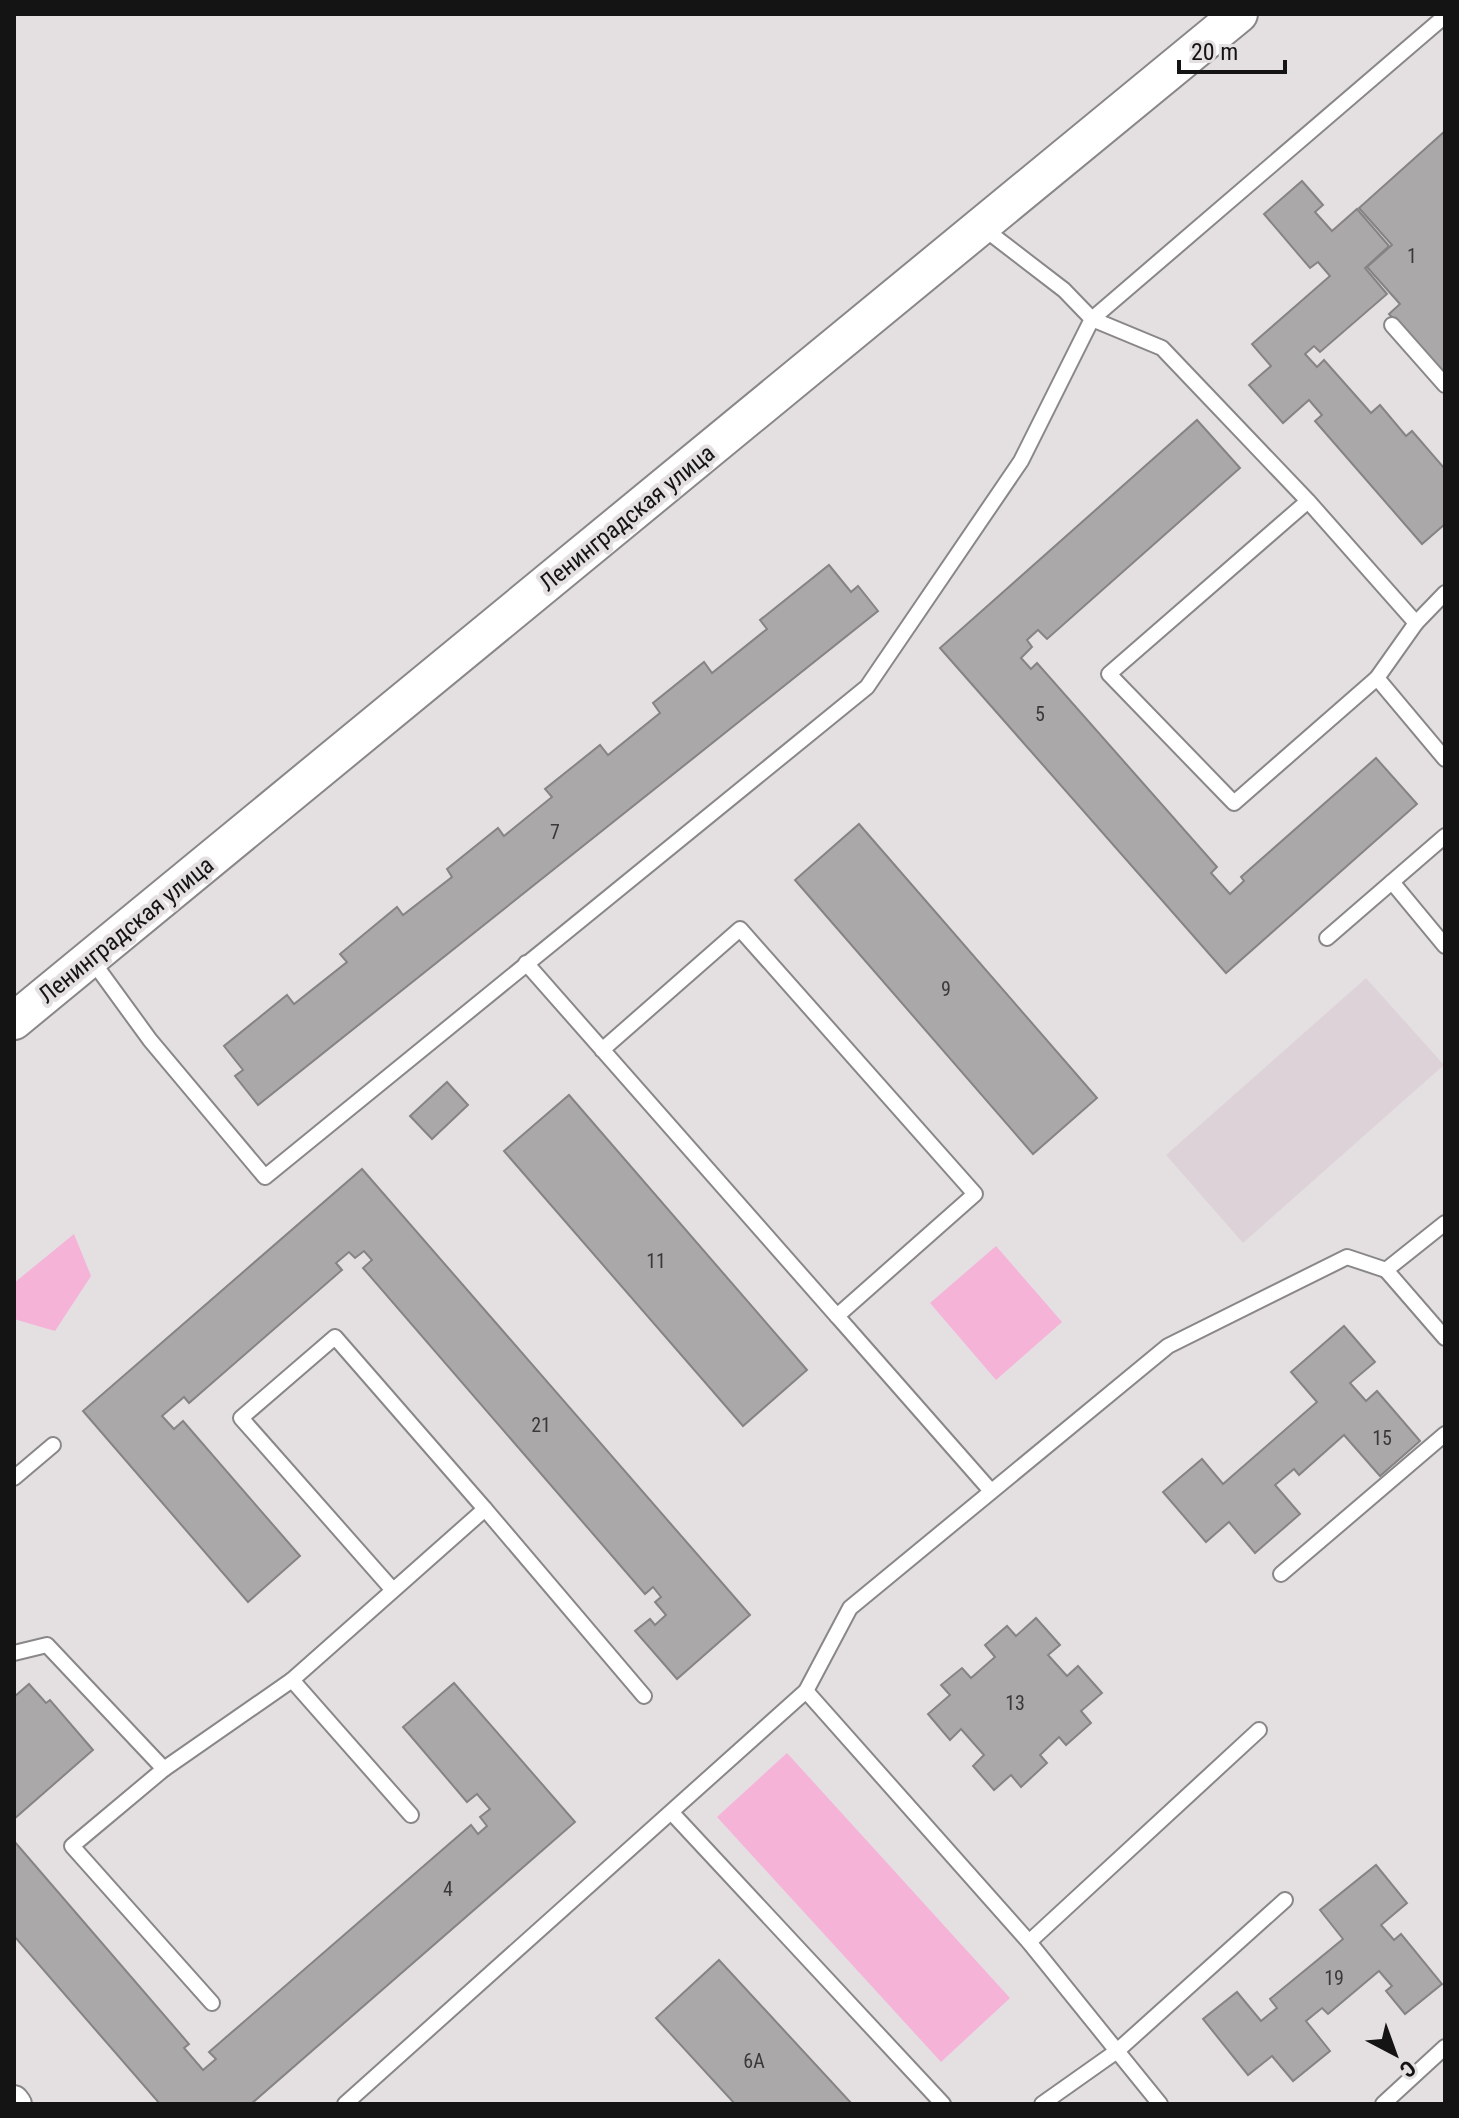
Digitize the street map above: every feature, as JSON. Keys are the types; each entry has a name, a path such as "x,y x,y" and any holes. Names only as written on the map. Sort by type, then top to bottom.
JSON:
{"street":[{"name":"Ленинградская улица","path":"14,1021 1239,14"}],"lane":[{"path":"91,958 150,1040 265,1177 867,687 1021,461 1092,319 1445,16"},
{"path":"981,227 1064,290 1092,319 1162,348 1308,501 1416,623"},
{"path":"1392,325 1445,385"},
{"path":"1308,501 1109,674 1234,803 1377,678 1416,623 1445,593"},
{"path":"1377,678 1445,759"},
{"path":"1327,938 1445,836"},
{"path":"1392,882 1445,946"},
{"path":"602,1050 740,929 975,1194 837,1316"},
{"path":"526,963 991,1491"},
{"path":"1386,1270 1445,1223"},
{"path":"345,2104 806,1691 850,1608 1168,1346 1347,1257 1386,1270 1445,1338"},
{"path":"392,1589 241,1418 335,1337 644,1696"},
{"path":"1281,1574 1445,1434"},
{"path":"14,1478 53,1445"},
{"path":"212,2003 72,1846 164,1769 292,1680 485,1509"},
{"path":"14,1653 47,1645 164,1769"},
{"path":"292,1680 411,1815"},
{"path":"806,1691 1029,1942 1160,2104"},
{"path":"1029,1942 1259,1730"},
{"path":"672,1813 943,2104"},
{"path":"1042,2104 1117,2051 1285,1900"},
{"path":"1383,2104 1445,2047"}],"shaded area":[{"path":"1366,978 1444,1065 1243,1243 1166,1155"},
{"path":"74,1234 91,1276 55,1331 14,1319 14,1283"},
{"path":"996,1246 1062,1322 996,1380 930,1303"},
{"path":"787,1753 1010,1998 941,2062 717,1817"}],"building":[{"path":"1445,131 1445,377 1389,314 1400,304 1367,267 1392,245 1359,208"},
{"path":"1302,181 1323,205 1315,212 1332,231 1357,209 1389,246 1365,268 1387,294 1320,352 1314,346 1305,354 1317,367 1324,360 1371,413 1380,405 1406,436 1412,431 1445,469 1445,524 1422,544 1315,421 1322,415 1309,400 1283,423 1249,385 1271,366 1252,344 1330,276 1318,262 1310,268 1264,214"},
{"path":"1197,420 1240,468 1047,639 1038,630 1027,640 1032,647 1021,658 1031,669 1037,663 1217,867 1211,873 1230,894 1244,881 1241,877 1376,758 1417,804 1226,973 940,648"},
{"path":"829,565 851,592 858,586 878,611 258,1105 235,1076 243,1070 224,1046 287,995 294,1004 347,962 340,954 397,907 403,915 452,877 447,869 498,828 504,836 552,797 545,789 600,745 608,755 660,713 653,703 704,662 712,673 767,629 760,620"},
{"path":"859,824 1097,1098 1033,1154 795,880"},
{"path":"447,1082 468,1105 432,1139 410,1116"},
{"path":"569,1095 807,1370 743,1426 504,1151"},
{"path":"362,1169 750,1615 677,1679 635,1631 650,1619 655,1625 666,1615 655,1602 661,1597 653,1587 645,1594 363,1268 372,1260 364,1251 355,1258 349,1252 336,1263 342,1270 189,1403 184,1397 162,1416 174,1429 183,1421 300,1556 248,1602 83,1411"},
{"path":"1344,1326 1375,1362 1350,1383 1366,1401 1377,1391 1420,1441 1380,1476 1344,1435 1299,1475 1294,1469 1275,1485 1300,1514 1255,1553 1229,1522 1206,1542 1163,1492 1202,1459 1223,1484 1317,1402 1291,1372"},
{"path":"1036,1618 1060,1645 1048,1655 1067,1676 1078,1666 1102,1693 1081,1711 1091,1723 1066,1745 1059,1737 1040,1755 1047,1763 1021,1787 1011,1775 994,1790 973,1766 984,1755 961,1729 950,1740 928,1714 950,1695 941,1685 962,1668 971,1678 995,1657 985,1645 1007,1626 1016,1636"},
{"path":"454,1683 575,1822 251,2104 160,2104 14,1936 14,1841 189,2044 184,2048 203,2070 216,2059 209,2052 471,1825 478,1834 487,1826 480,1817 490,1809 477,1794 467,1802 403,1727"},
{"path":"29,1684 46,1703 50,1700 93,1750 14,1819 14,1697"},
{"path":"1376,1865 1407,1903 1381,1925 1394,1940 1401,1934 1442,1984 1405,2014 1386,1991 1392,1986 1379,1971 1328,2014 1322,2008 1306,2021 1330,2051 1293,2081 1272,2056 1248,2075 1203,2019 1237,1992 1261,2021 1277,2008 1270,1999 1343,1939 1320,1910"},
{"path":"719,1960 852,2104 735,2104 656,2018"}]}
